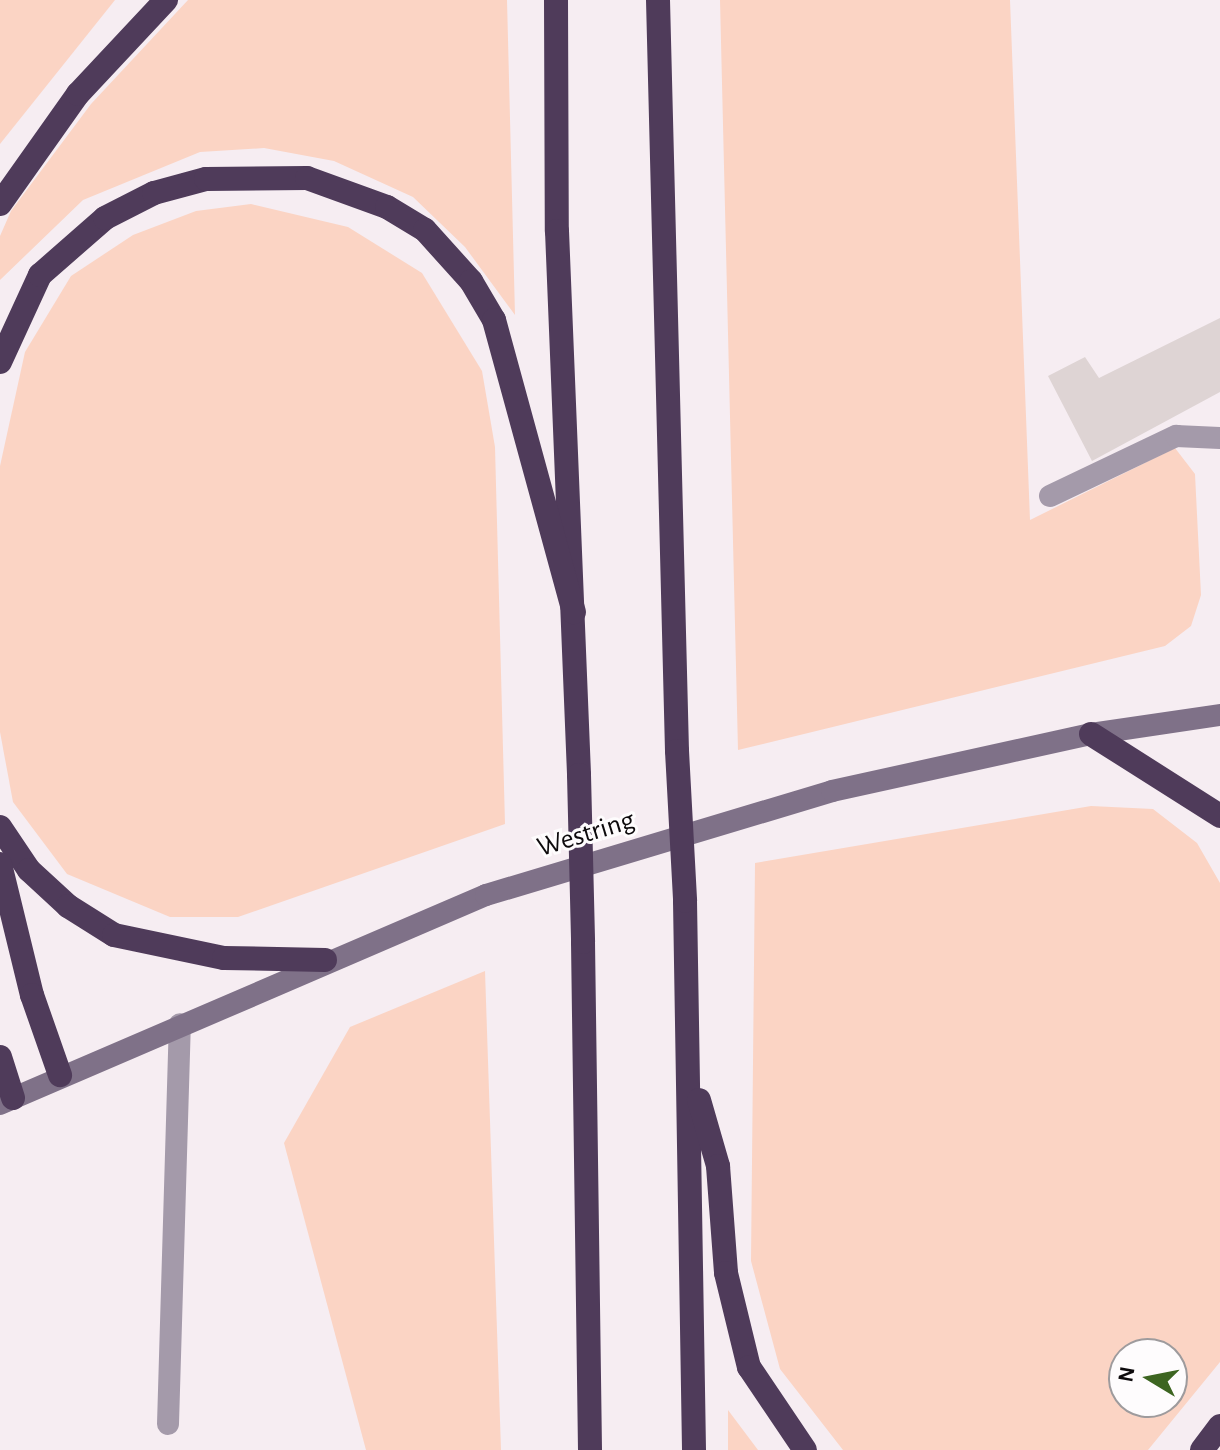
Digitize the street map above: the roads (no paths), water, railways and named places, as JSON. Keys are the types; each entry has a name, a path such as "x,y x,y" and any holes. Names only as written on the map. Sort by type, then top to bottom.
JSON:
{"highway":[{"path":"0,204 78,94 166,0"},
{"path":"556,0 557,231 574,612 583,942 590,1450"},
{"path":"658,0 677,751 691,1070 694,1450"},
{"path":"0,362 40,275 105,218 154,193 206,179 281,177 320,182 387,207 425,230 471,281 494,320 574,612"},
{"path":"1091,734 1220,816"},
{"path":"0,827 29,870 68,906 114,935 224,958 325,960"},
{"path":"0,864 32,995 60,1075"},
{"path":"0,1057 6,1101"},
{"path":"691,1070 718,1166 726,1273 749,1367 805,1450"},
{"path":"1202,1450 1220,1426"}],"main road":[{"name":"Westring","path":"6,1101 325,960 486,895 832,791 1091,734 1220,715"}],"lane":[{"path":"1050,496 1176,436 1220,438"},
{"path":"168,1424 180,1024"}]}
